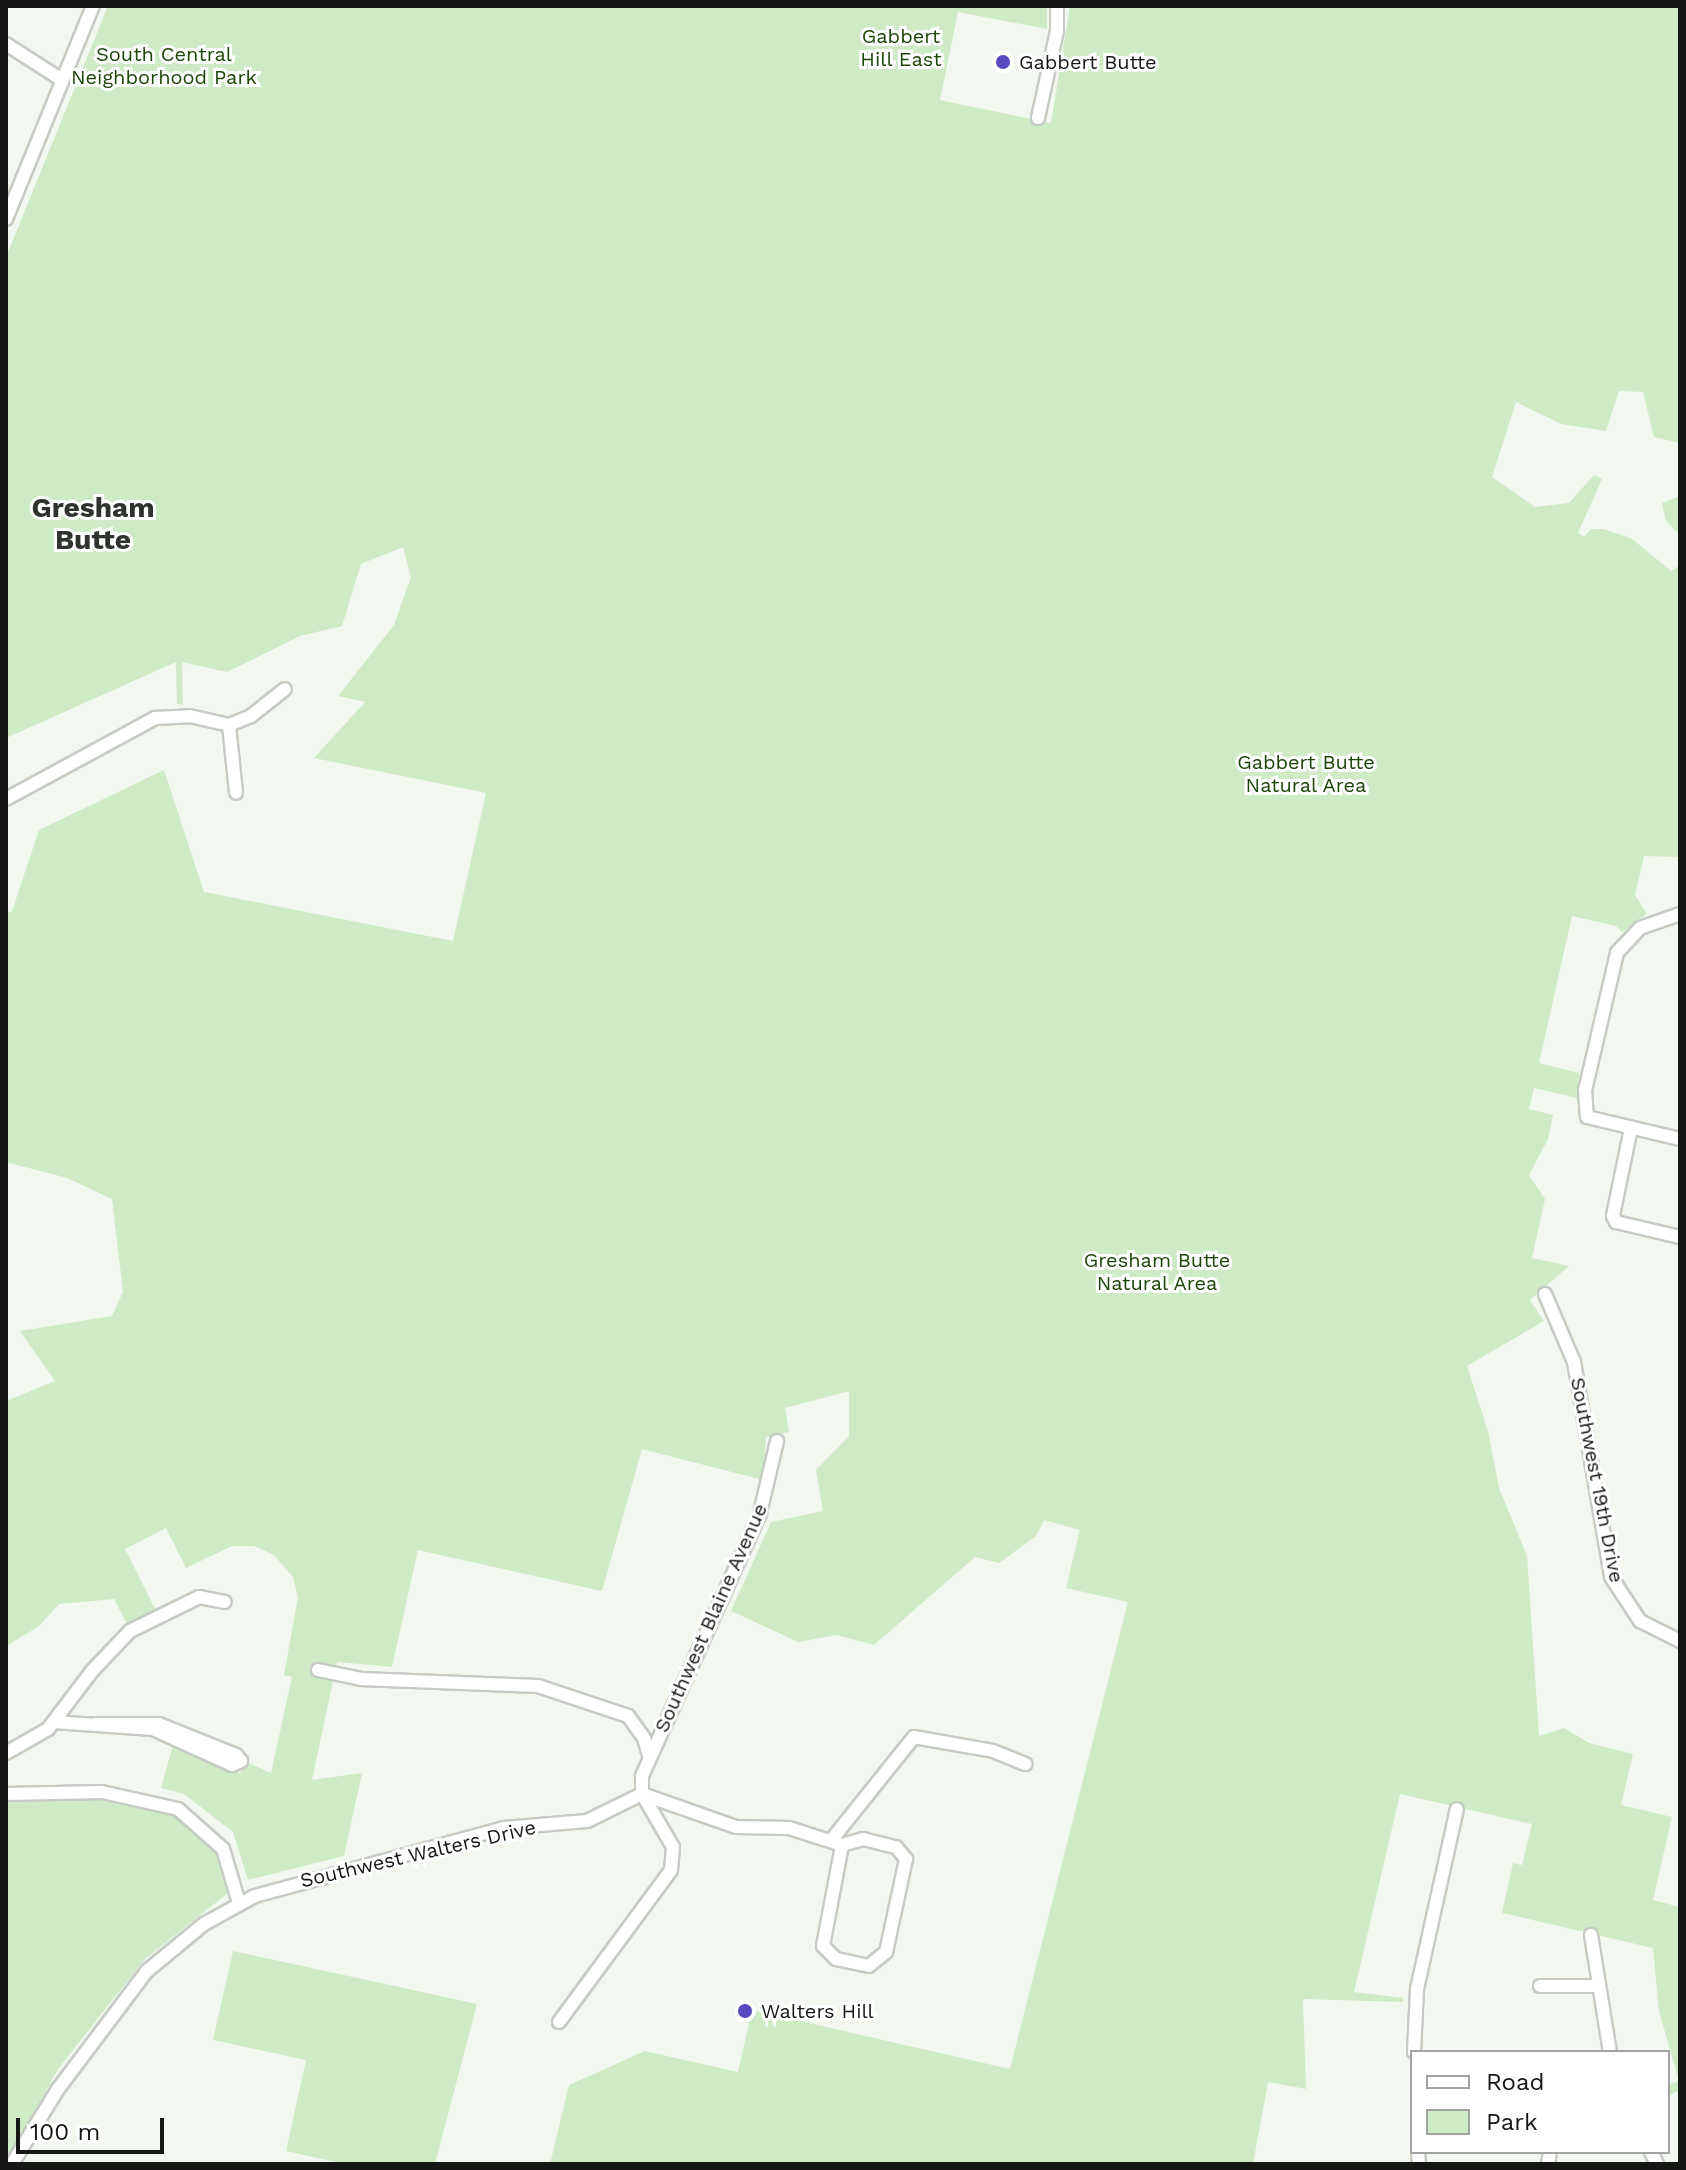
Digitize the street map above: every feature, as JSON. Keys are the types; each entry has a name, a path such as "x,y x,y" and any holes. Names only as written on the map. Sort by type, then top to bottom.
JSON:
{"street":[{"path":"6,219 93,6"},
{"path":"1038,118 1057,31 1057,6"},
{"path":"6,44 62,80"},
{"path":"6,799 155,718 190,716 229,725 285,689"},
{"path":"229,725 236,793"},
{"path":"1680,914 1640,928 1612,963 1586,1078 1587,1117 1680,1139"},
{"path":"1631,1128 1614,1201 1616,1222 1680,1237"},
{"name":"Southwest 19th Drive","path":"1545,1294 1574,1362 1611,1577 1640,1621 1680,1641"},
{"name":"Southwest Blaine Avenue","path":"642,1794 649,1755 760,1513 777,1441"},
{"path":"6,1753 54,1722 92,1671 130,1631 199,1597 225,1602"},
{"path":"318,1670 361,1679 538,1686 628,1716 639,1729 649,1755"},
{"path":"54,1722 153,1729 232,1765 241,1761 236,1755 159,1724 95,1724"},
{"path":"642,1794 736,1827 789,1828 838,1842 863,1839 896,1847 906,1859 886,1952 869,1966 836,1959 823,1946 838,1842 914,1737 993,1751 1026,1764"},
{"path":"6,1794 102,1792 178,1809 219,1843 239,1903"},
{"path":"559,2022 671,1870 673,1847 642,1794"},
{"name":"Southwest Walters Drive","path":"12,2164 34,2123 130,1989 181,1940 239,1903 281,1887 504,1828 587,1821 642,1794"},
{"path":"1414,2050 1417,1989 1457,1809"},
{"path":"1591,1935 1610,2050"},
{"path":"1540,1986 1556,1990 1599,1986"}],"green space":[{"path":"108,6 1047,6 1047,29 958,12 940,100 1051,123 1070,6 1680,6 1680,443 1654,437 1643,392 1619,391 1606,431 1561,424 1516,402 1492,477 1535,507 1569,503 1594,475 1602,479 1578,533 1584,537 1591,529 1603,529 1631,538 1671,571 1680,565 1680,857 1644,856 1635,895 1647,914 1622,932 1616,926 1572,916 1539,1063 1579,1073 1577,1098 1534,1088 1529,1109 1553,1115 1548,1139 1529,1175 1545,1199 1532,1258 1569,1266 1530,1300 1544,1321 1467,1366 1488,1431 1499,1488 1527,1556 1539,1736 1564,1728 1589,1743 1633,1754 1621,1805 1672,1817 1653,1900 1680,1907 1680,2090 1670,2095 1670,2084 1679,2081 1659,2011 1653,1948 1502,1913 1513,1863 1522,1865 1532,1824 1400,1794 1354,1992 1403,1998 1403,2002 1303,1999 1306,2089 1268,2082 1253,2164 550,2164 569,2085 645,2051 738,2072 752,2010 1010,2069 1128,1602 1066,1588 1080,1530 1044,1520 1036,1536 999,1563 975,1557 874,1645 837,1635 798,1642 731,1611 771,1522 823,1511 816,1470 849,1436 849,1391 785,1408 789,1432 766,1437 763,1480 642,1449 602,1591 418,1550 392,1667 337,1662 312,1780 362,1773 344,1856 248,1880 233,1832 184,1794 161,1788 174,1741 240,1773 246,1762 271,1773 292,1677 284,1675 298,1597 293,1577 274,1555 254,1546 232,1546 186,1568 166,1528 125,1549 157,1613 129,1628 114,1599 59,1604 38,1627 6,1646 6,1401 55,1381 20,1331 112,1316 123,1292 112,1199 67,1178 6,1162 6,913 12,911 39,830 164,770 204,892 453,941 486,793 314,758 365,702 338,696 394,625 411,577 403,547 361,564 342,626 300,636 227,672 182,662 183,705 177,704 176,662 6,738 6,257"},
{"path":"1680,496 1680,535 1666,521 1662,503"},
{"path":"111,1798 174,1814 213,1846 228,1893 144,1960 58,2069 6,2164 6,1802"},
{"path":"233,1951 477,2004 435,2164 330,2164 336,2162 286,2151 306,2060 213,2040"}],"place":[{"name":"Gabbert Butte","path":"1003,62"},
{"name":"Walters Hill","path":"745,2011"}],"district":[{"name":"Gresham Butte","path":"93,524"}],"park label":[{"name":"Gabbert Hill East","path":"901,48"},
{"name":"South Central Neighborhood Park","path":"164,66"},
{"name":"Gabbert Butte Natural Area","path":"1306,774"},
{"name":"Gresham Butte Natural Area","path":"1157,1272"}]}
